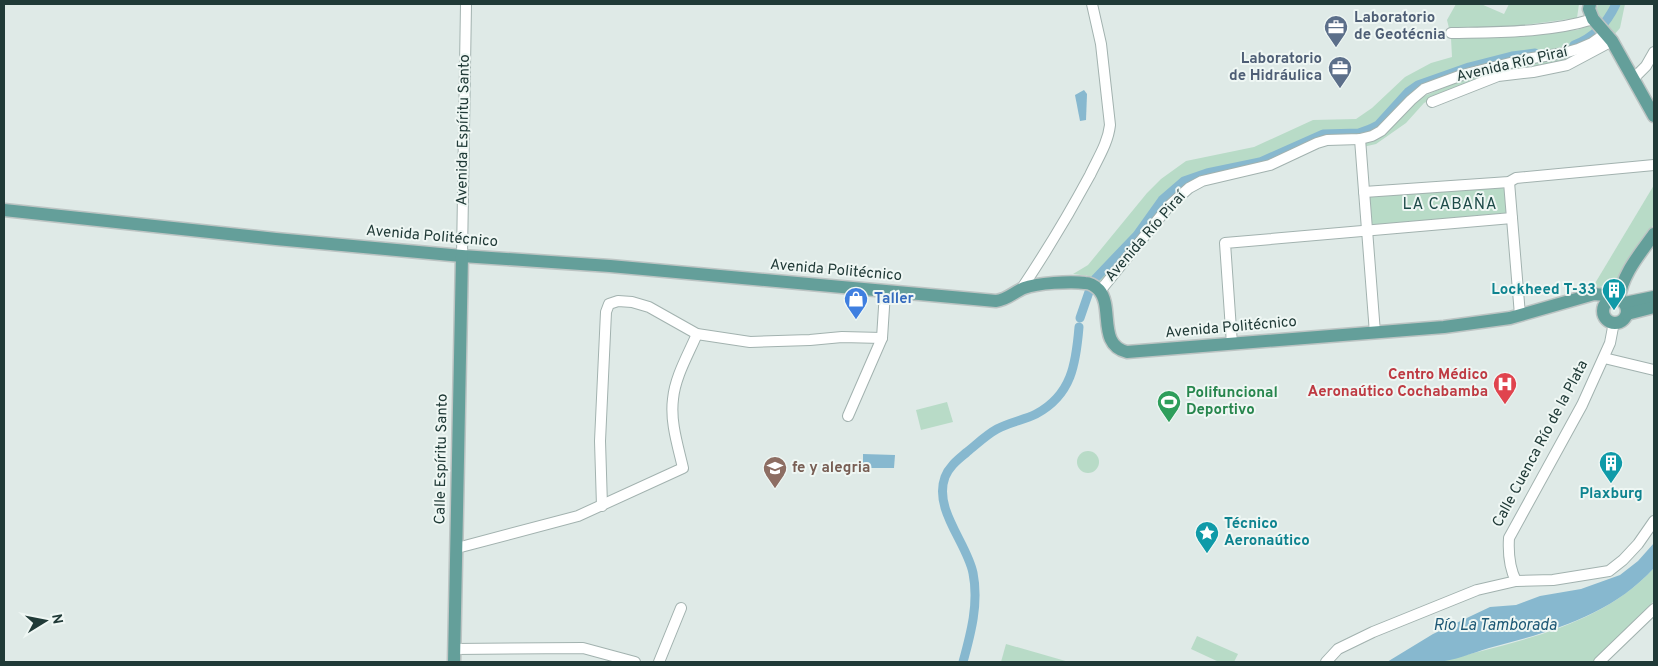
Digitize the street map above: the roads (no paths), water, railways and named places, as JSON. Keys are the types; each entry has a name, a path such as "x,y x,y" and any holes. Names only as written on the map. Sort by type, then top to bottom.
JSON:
{"main road":[{"path":"1590,4 1589,9 1634,78 1654,116"},
{"name":"Avenida Politécnico","path":"4,210 276,239 462,256 610,266 996,302 1002,301 1022,288 1042,284 1094,287 1103,297 1112,342 1120,351 1127,352 1375,333 1510,318 1594,294 1605,295 1620,304 1654,307"},
{"path":"1620,304 1604,306 1607,319 1614,322 1624,319 1620,304 1621,287 1625,276 1654,234"},
{"name":"Calle Espíritu Santo","path":"454,656 462,256"},
{"name":"Avenida Politécnico","path":"1620,304 1654,297"}],"street":[{"name":"Avenida Espíritu Santo","path":"462,256 466,4"},
{"path":"1022,288 1054,239 1086,182 1106,143 1109,133 1110,124 1101,44 1092,4"},
{"path":"1451,33 1504,32 1576,25 1602,29"},
{"path":"1432,102 1498,76 1540,71 1567,65 1602,29"},
{"name":"Avenida Río Piraí","path":"1094,287 1169,206 1189,188 1202,181 1270,165 1327,140 1360,139 1372,136 1381,132 1424,89 1462,75 1526,59 1578,49 1592,43 1602,29"},
{"path":"1634,78 1646,66 1654,52"},
{"path":"1360,139 1375,333"},
{"path":"1364,192 1508,182 1516,178 1654,165"},
{"path":"1508,182 1520,315"},
{"path":"1232,344 1225,243 1512,218"},
{"path":"848,416 882,338 885,292"},
{"path":"602,506 600,441 606,312 610,304 618,301 632,302 649,307 697,334 750,342 842,337 882,338"},
{"name":"Calle Cuenca Río de la Plata","path":"1516,581 1508,555 1509,538 1582,405 1604,358 1613,333 1614,322"},
{"path":"457,548 578,516 683,468 672,416 673,399 697,334"},
{"path":"1604,358 1654,370"},
{"path":"1326,662 1338,649 1373,632 1477,590 1516,581 1553,580 1609,571 1638,544 1654,521"},
{"path":"659,662 681,608"},
{"path":"1599,662 1654,609"},
{"path":"454,656 583,648 635,662"}],"water":[{"path":"1084,90 1087,94 1086,120 1080,121 1075,95"},
{"path":"863,454 895,455 894,468 863,468"},
{"name":"Río La Tamborada","path":"1654,543 1654,568 1637,585 1618,599 1578,620 1534,636 1450,660 1425,663 1387,662 1433,634 1490,607 1516,605 1540,596 1581,589 1620,575 1638,561"}],"waterway":[{"path":"1574,45 1594,34 1616,4"},
{"path":"1095,279 1137,235 1162,200 1184,181 1207,173 1260,162 1323,134 1359,133 1370,129 1378,125 1408,92 1418,85 1469,67 1512,56 1535,53"},
{"path":"1080,318 1090,289"},
{"path":"963,662 975,607 975,584 970,562 952,526 943,501 945,477 955,463 989,434 1036,414 1057,397 1065,388 1074,365 1079,327"}],"place":[{"name":"Laboratorio de Geotécnia","path":"1336,48"},
{"name":"Laboratorio de Hidráulica","path":"1340,89"},
{"name":"Lockheed T-33","path":"1614,311"},
{"name":"Taller","path":"856,320"},
{"name":"Centro Médico Aeronaútico Cochabamba","path":"1505,405"},
{"name":"Polifuncional Deportivo","path":"1169,423"},
{"name":"Plaxburg","path":"1611,484"},
{"name":"fe y alegria","path":"775,489"},
{"name":"Técnico Aeronaútico","path":"1207,554"}],"district":[{"name":"LA CABAÑA","path":"1450,205"}]}
